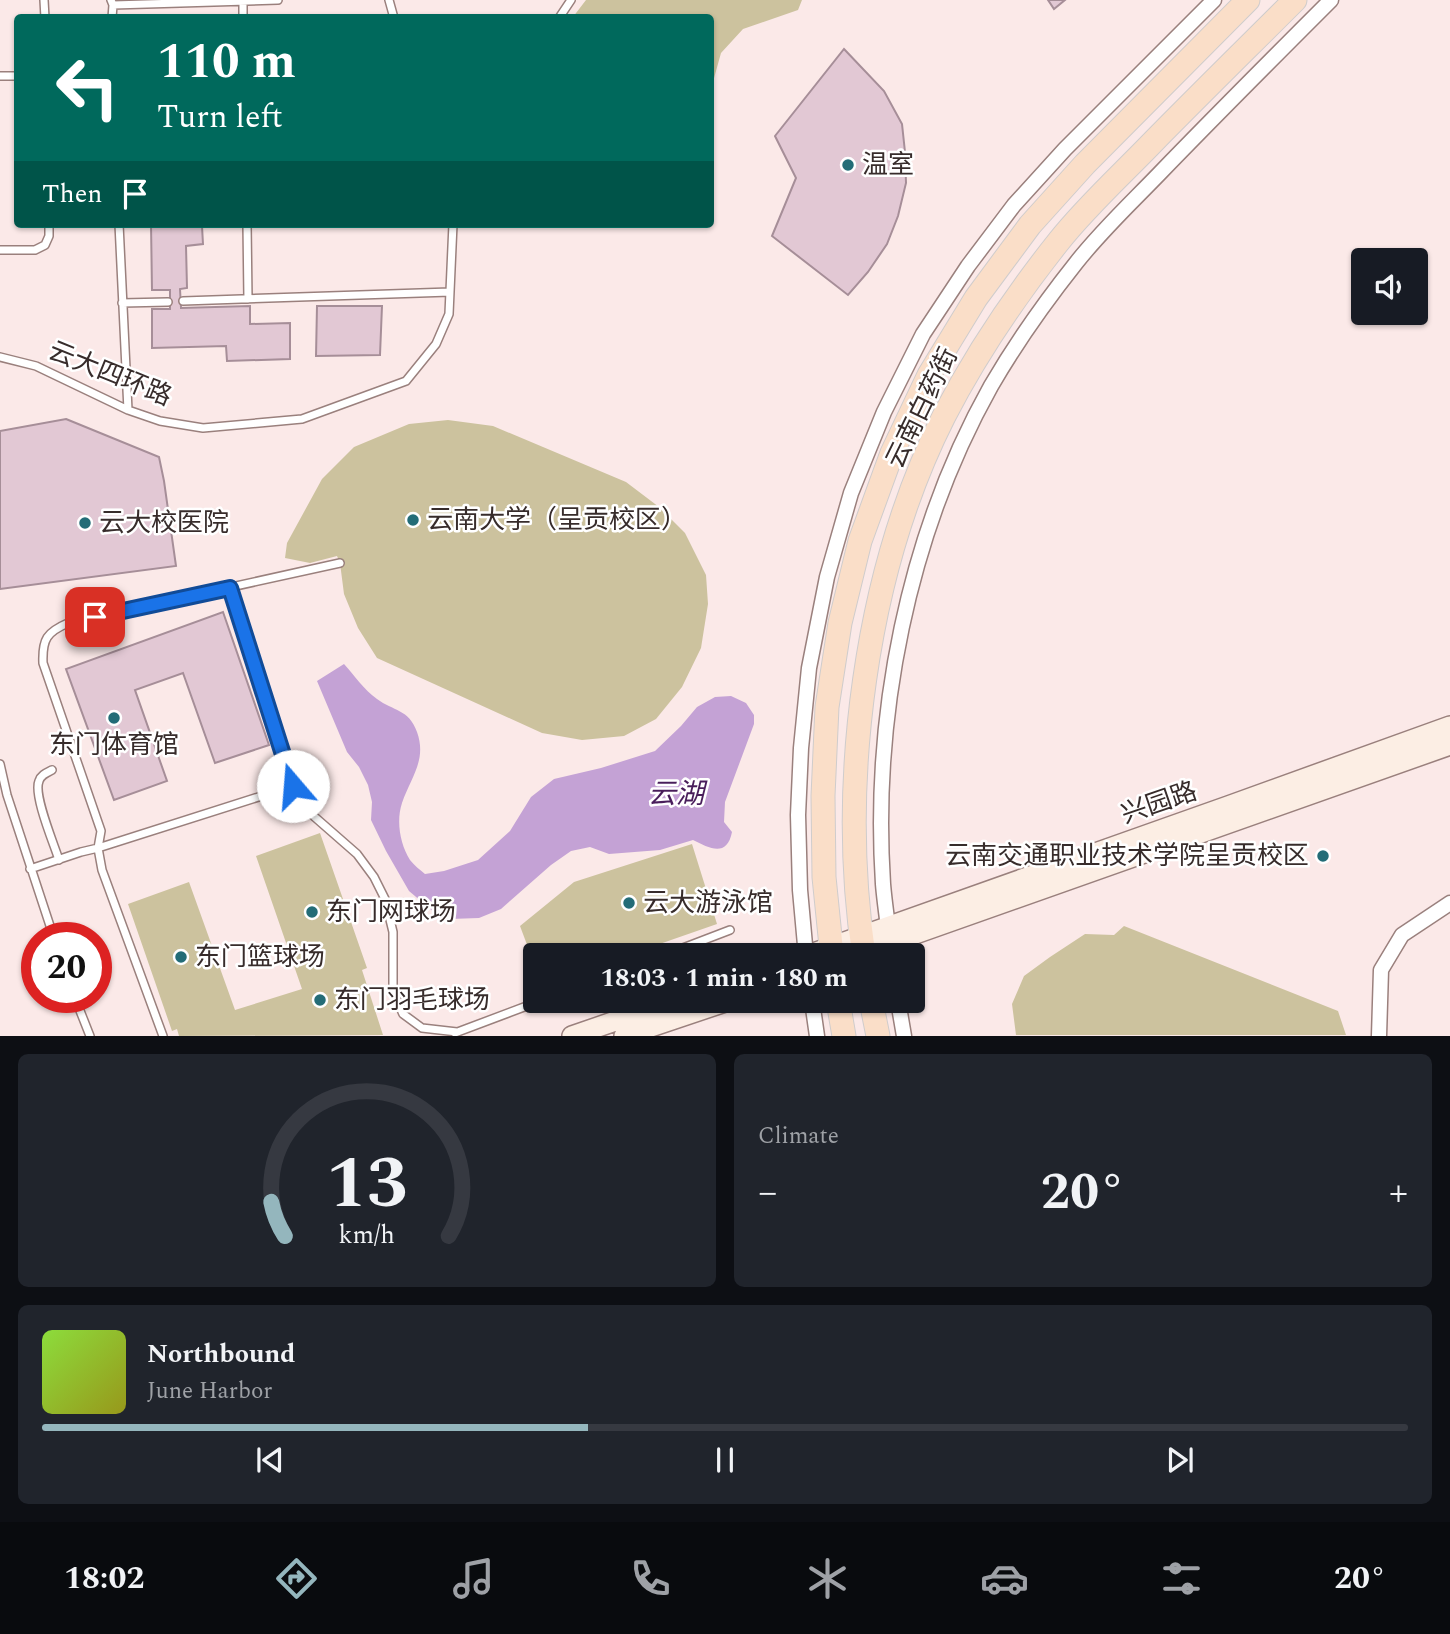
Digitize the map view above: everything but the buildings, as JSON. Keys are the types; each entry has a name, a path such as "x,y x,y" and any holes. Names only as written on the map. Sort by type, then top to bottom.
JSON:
{"main road":[{"name":"云南白药街","path":"830,943 824,877 823,796 827,707 840,623 860,541 892,453 929,374 976,298 1030,225 1085,164 1248,0"},
{"name":"云南白药街","path":"860,943 856,879 856,759 866,673 875,621 893,550 914,484 944,417 977,357 1060,239 1112,183 1295,0"},
{"name":"兴园路","path":"890,942 1450,726"},
{"name":"兴园路","path":"890,942 1450,745"},
{"path":"572,1035 637,1013"},
{"path":"624,1035 692,1013"},
{"path":"840,1013 844,1035"},
{"path":"873,1013 877,1035"}],"street":[{"path":"804,943 798,815 809,668 827,577 851,492 884,412 923,334 968,266 1014,205 1065,149 1214,0"},
{"path":"890,942 883,885 881,809 884,749 892,681 905,612 925,539 956,457 991,386 1077,261 1175,157 1331,0"},
{"path":"1379,1035 1381,970 1402,935 1450,903"},
{"path":"814,1013 817,1035"},
{"path":"900,1013 904,1035"}],"lane":[{"path":"112,2 278,0"},
{"path":"0,250 35,250 45,245 49,228"},
{"path":"119,228 128,410"},
{"path":"247,228 248,299"},
{"name":"云大四环路","path":"0,356 36,366 128,410 160,421 203,428 302,419 406,382 436,344 449,314 453,228"},
{"path":"183,301 450,292"},
{"path":"122,303 168,302"},
{"path":"163,1035 102,870 98,848 101,831 43,663 46,638 55,629 68,623 340,563"},
{"path":"230,588 293,786 309,812 356,854 374,877 385,899 393,932 393,991 403,1014 422,1028 457,1032"},
{"path":"0,764 7,795 48,922"},
{"path":"52,770 44,773 38,782 37,793 59,860"},
{"path":"30,869 293,786"},
{"path":"696,943 730,930"},
{"path":"447,1035 523,1007"},
{"path":"81,1013 90,1035"}],"shaded area":[{"path":"586,0 802,0 798,10 743,29 721,53 714,78 714,14 575,14"},
{"path":"448,420 493,426 626,482 659,507 685,533 706,575 708,604 701,648 682,687 656,719 624,736 582,740 542,733 377,658 358,628 344,594 337,556 310,563 285,558 287,543 322,479 354,447 409,424"},
{"path":"320,833 367,968 362,970 383,1035 179,1036 177,1029 172,1031 128,904 189,882 235,1010 302,989 256,856"},
{"name":"云大游泳馆","path":"692,844 717,924 662,943 526,943 520,926 574,882"},
{"path":"1124,926 1338,1011 1346,1035 1016,1035 1012,1004 1024,976 1085,934 1114,935"}],"water":[{"name":"云湖","path":"344,664 372,695 400,711 414,724 420,742 419,760 402,803 399,825 407,854 425,874 478,860 510,831 531,797 554,779 655,751 697,707 715,697 731,696 746,703 754,715 754,724 725,802 724,822 732,832 730,840 717,849 693,840 660,850 609,854 590,847 571,851 501,909 479,918 450,919 435,913 409,891 386,851 371,820 372,802 368,785 347,752 317,681"}],"place":[{"name":"温室","path":"848,165"},
{"name":"云南大学（呈贡校区）","path":"413,520"},
{"name":"云大校医院","path":"85,523"},
{"name":"东门体育馆","path":"114,718"},
{"name":"云南交通职业技术学院呈贡校区","path":"1323,856"},
{"name":"云大游泳馆","path":"629,903"},
{"name":"东门网球场","path":"312,912"},
{"name":"东门篮球场","path":"181,957"},
{"name":"东门羽毛球场","path":"320,1000"}],"route":[{"path":"95,617 230,588 293,786"}]}
